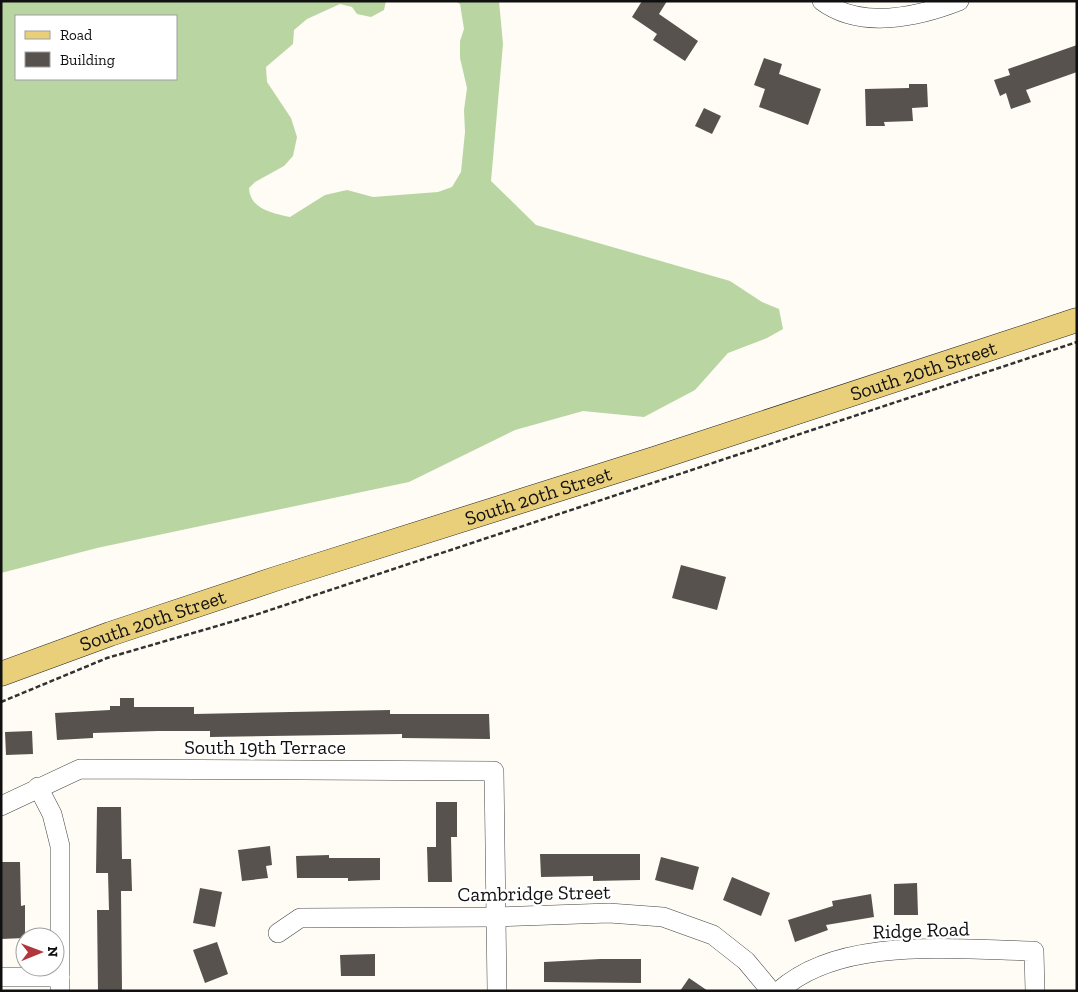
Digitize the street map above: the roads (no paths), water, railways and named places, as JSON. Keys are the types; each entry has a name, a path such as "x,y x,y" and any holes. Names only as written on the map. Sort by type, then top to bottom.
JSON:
{"main road":[{"name":"South 20th Street","path":"1,674 110,634 316,566 673,453 1077,320"}],"street":[{"path":"822,1 830,7 857,15 887,18 916,16 959,1"},
{"name":"South 19th Terrace","path":"1,806 38,787 80,769 494,772 497,917"},
{"path":"1,977 60,984 60,846 52,814 38,787"},
{"name":"Cambridge Street","path":"278,934 300,918 497,917 610,913 663,917 713,935 746,961 771,991"},
{"path":"497,917 497,991"},
{"name":"Ridge Road","path":"779,991 819,966 855,955 910,949 1034,951 1035,991"}]}
